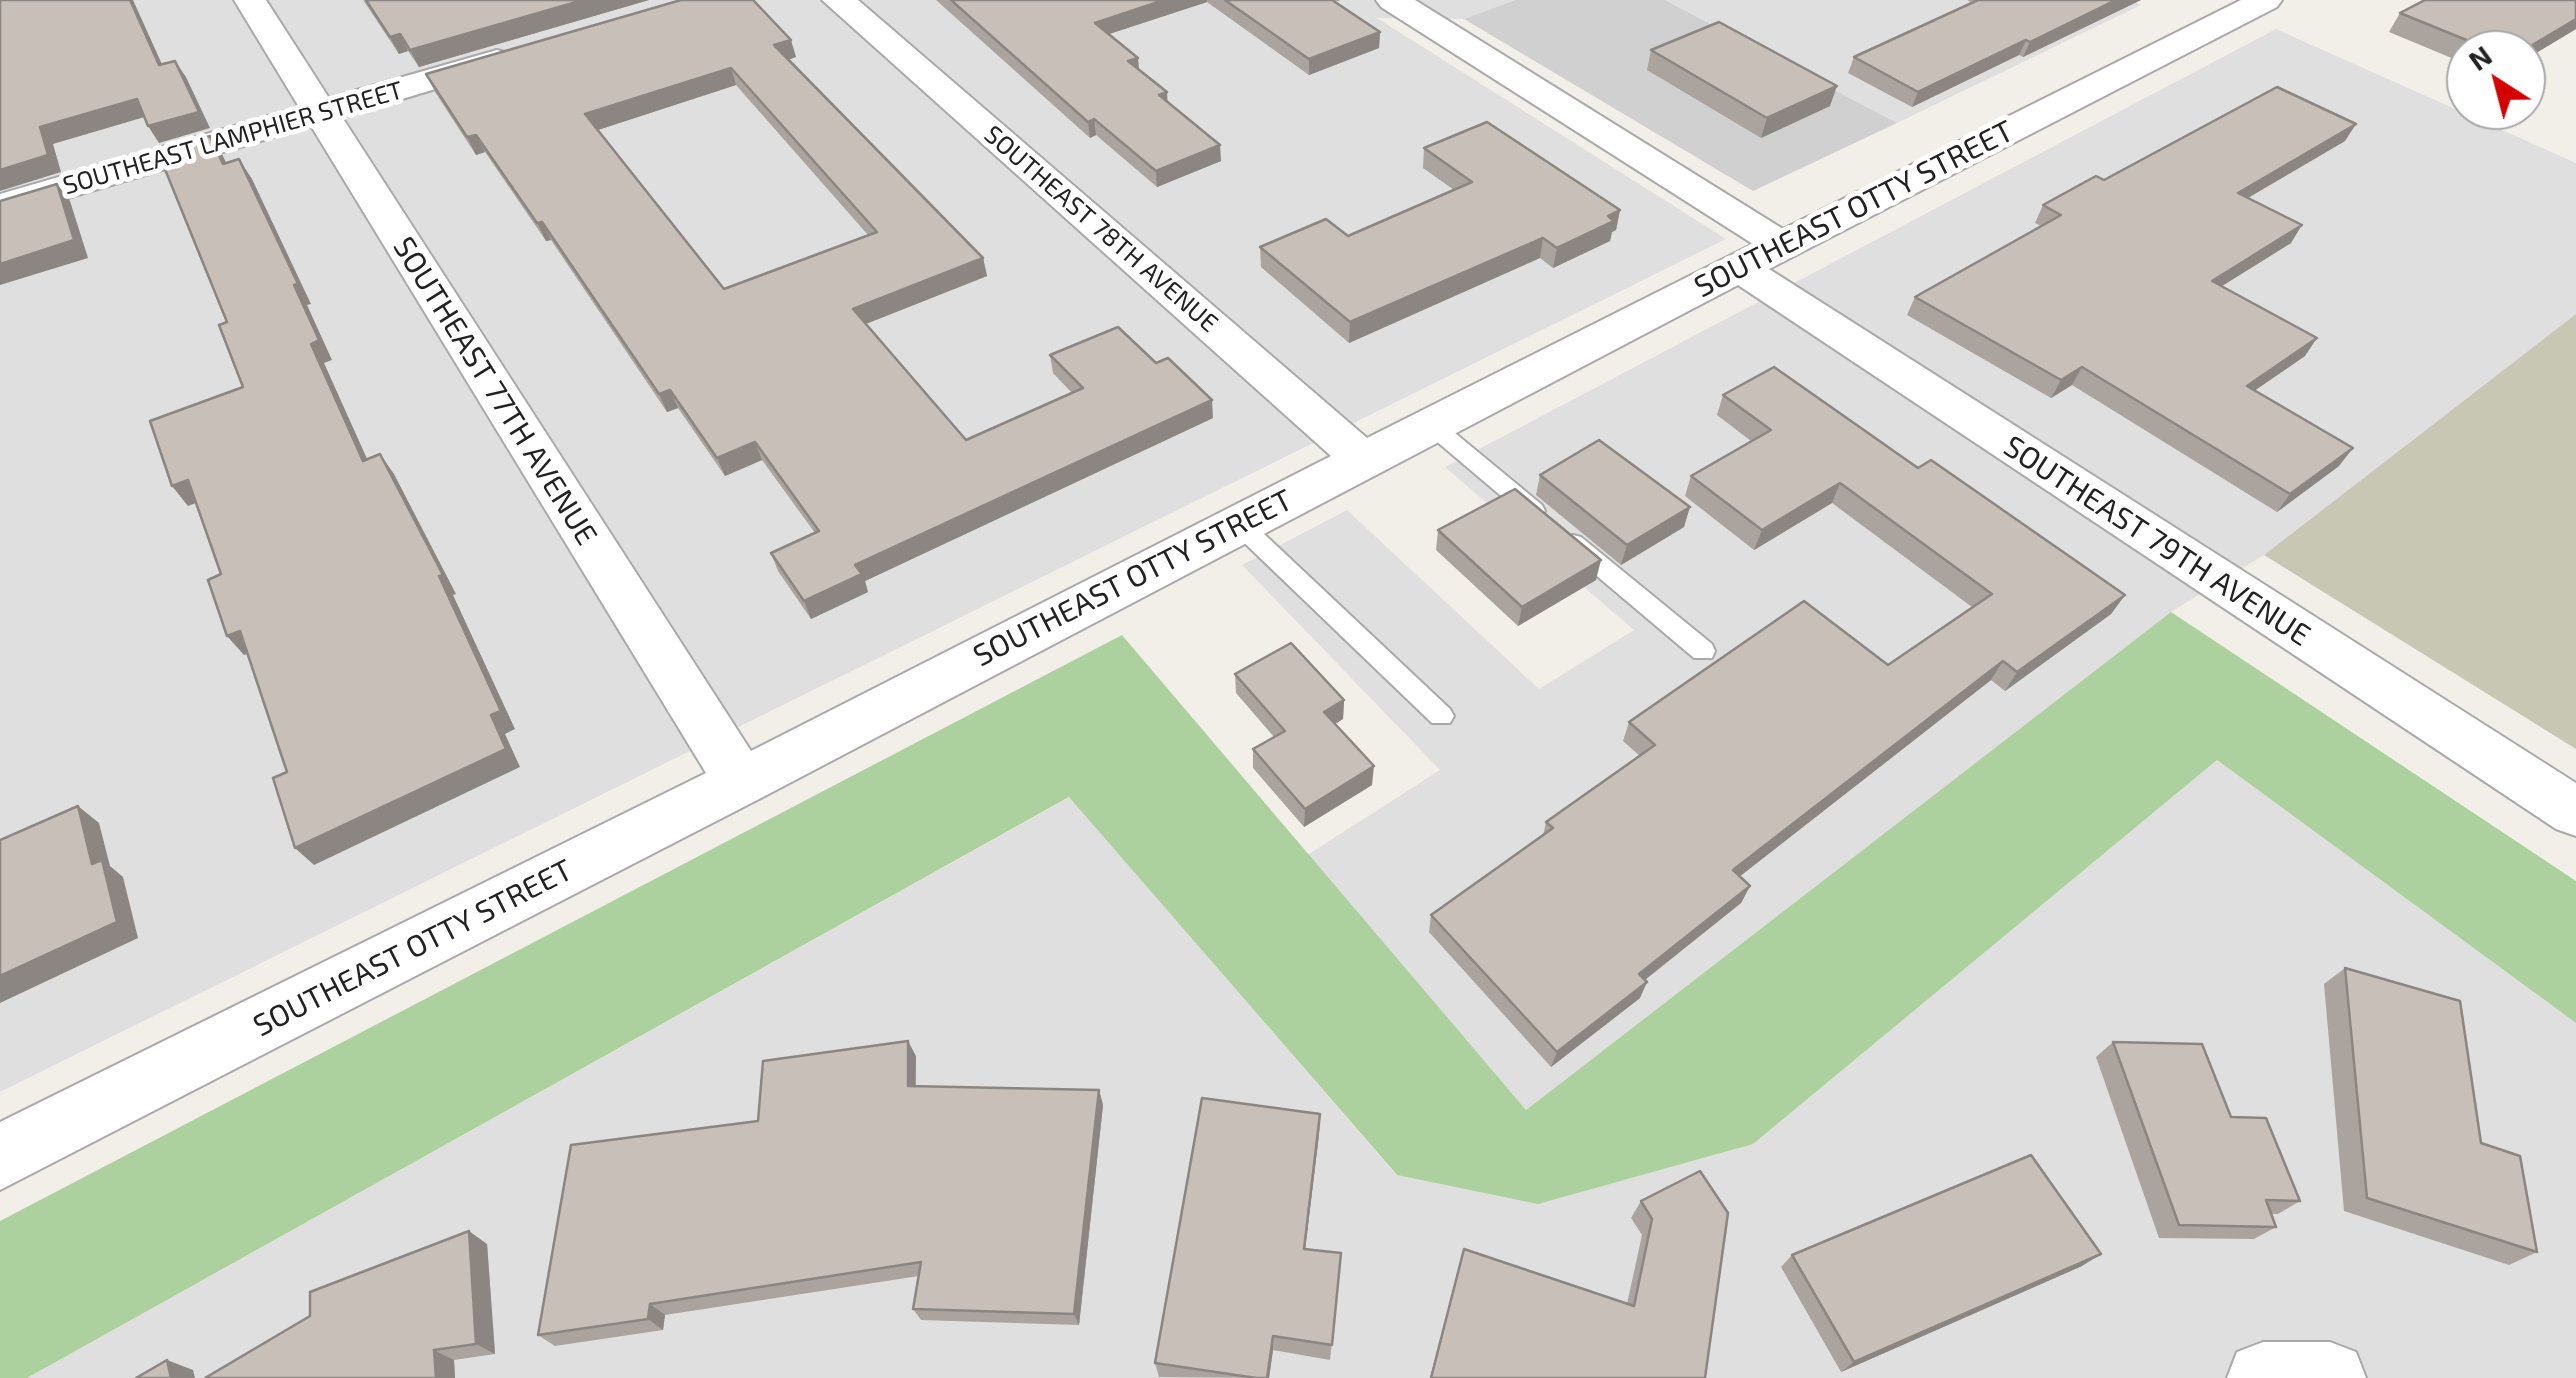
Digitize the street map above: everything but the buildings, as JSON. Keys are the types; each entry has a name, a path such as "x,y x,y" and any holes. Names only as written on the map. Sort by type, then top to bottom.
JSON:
{"street":[{"name":"SOUTHEAST 77TH AVENUE","path":"250,0 741,782"},
{"name":"SOUTHEAST 78TH AVENUE","path":"838,0 1364,459"},
{"path":"1406,8 1463,0"},
{"path":"1406,8 1782,246"},
{"name":"SOUTHEAST OTTY STREET","path":"0,1157 741,782 1782,246 2229,9"},
{"name":"SOUTHEAST LAMPHIER STREET","path":"0,206 528,50"},
{"name":"SOUTHEAST 79TH AVENUE","path":"1739,268 2576,812"},
{"path":"2263,1378 2330,1378"}],"lane":[{"path":"1430,424 1703,651"},
{"path":"1238,524 1441,716"}],"shaded area":[{"path":"0,0 1515,0 1464,19 1377,18 1726,239 0,1092"},
{"path":"1515,0 1665,0 1897,123 1753,191 1464,19"},
{"path":"1665,0 2129,0 2141,5 1897,123"},
{"path":"2276,29 2446,105 2446,130 2502,130 2576,163 2576,314 2264,555 2171,612 1526,1110 1306,856 1440,770 1242,565 1347,510 1539,689 1634,630 1445,467"},
{"path":"2576,314 2576,749 2264,555"},
{"path":"2217,760 2576,1023 2576,1378 27,1378 1070,797 1396,1175 1753,1144"}],"green space":[{"path":"2171,612 2576,881 2576,1023 2217,760 1753,1144 1538,1204 1397,1175 1069,797 27,1378 0,1378 0,1221 1122,635 1526,1110"}]}
